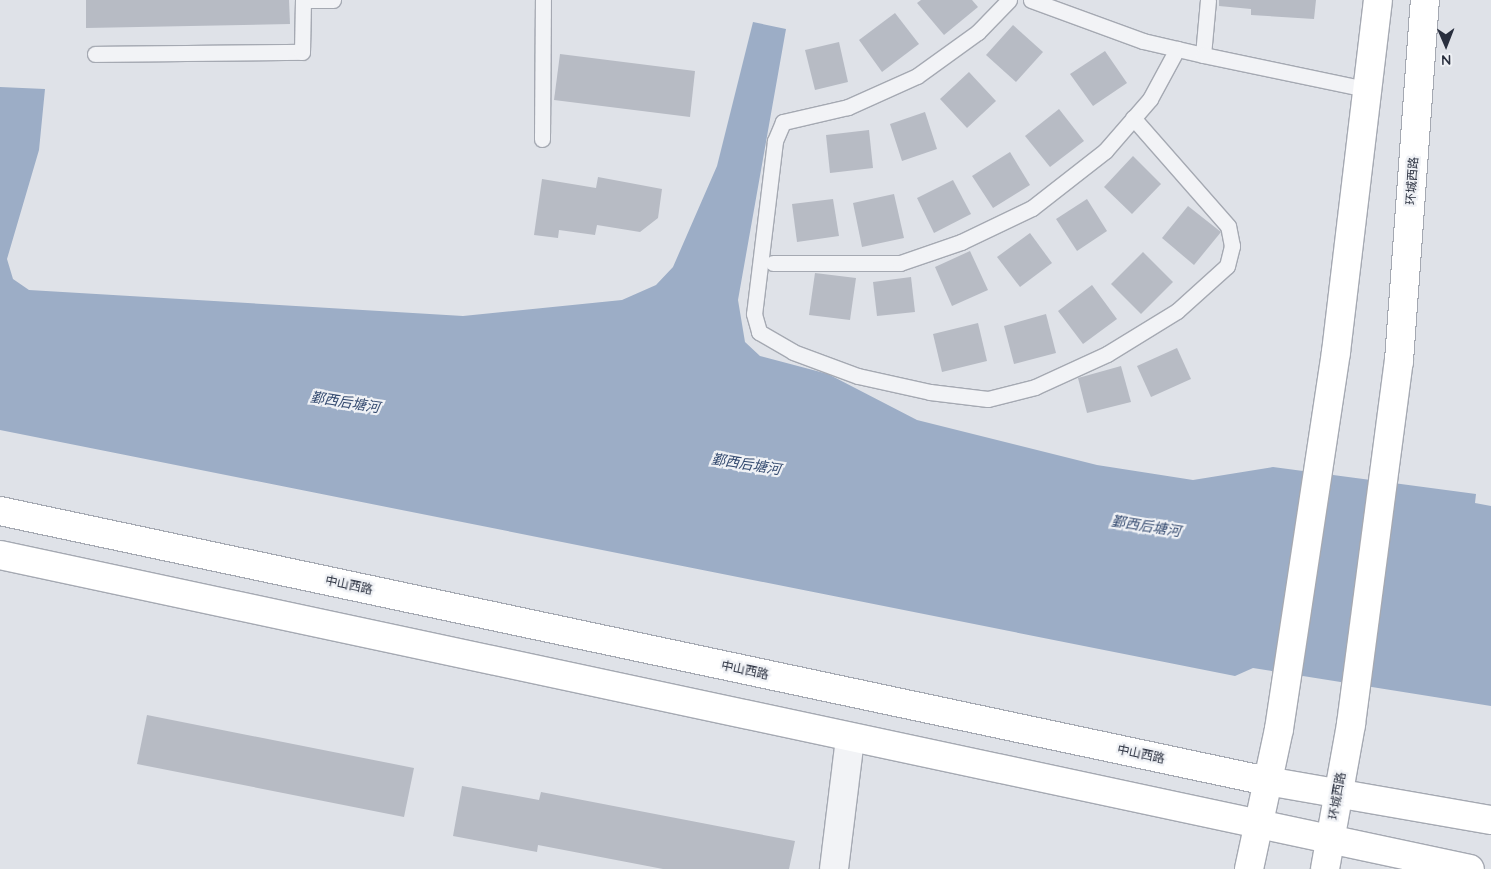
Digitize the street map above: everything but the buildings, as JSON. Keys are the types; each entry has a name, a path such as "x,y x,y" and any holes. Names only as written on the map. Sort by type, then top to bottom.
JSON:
{"main road":[{"path":"1249,869 1256,823 1279,729 1336,352 1370,90 1378,0"},
{"name":"环城西路","path":"1325,869 1337,792 1351,724 1399,361 1425,0"},
{"name":"中山西路","path":"0,511 1267,781 1491,820"},
{"path":"0,556 850,739 1256,823 1330,842 1470,869"}],"street":[{"path":"834,869 850,739"}],"lane":[{"path":"95,54 302,52 303,0 333,0"},
{"path":"542,139 543,0"},
{"path":"1009,0 978,32 917,76 848,107 783,122 775,141 754,314 759,332 793,352 858,376 930,392 988,399 1035,387 1107,354 1177,311 1227,266 1232,246 1228,226 1133,118"},
{"path":"1031,0 1177,49 1370,90"},
{"path":"1203,55 1208,0"},
{"path":"773,263 900,263 962,242 1032,208 1105,151 1150,99 1177,49"}],"water":[{"name":"鄞西后塘河","path":"753,22 786,29 738,300 745,342 760,356 828,374 917,420 1097,465 1193,480 1273,467 1476,494 1475,503 1491,506 1491,706 1253,668 1235,676 0,430 0,87 45,89 39,150 7,259 13,279 29,290 463,316 622,300 656,285 673,267 717,166"}]}
